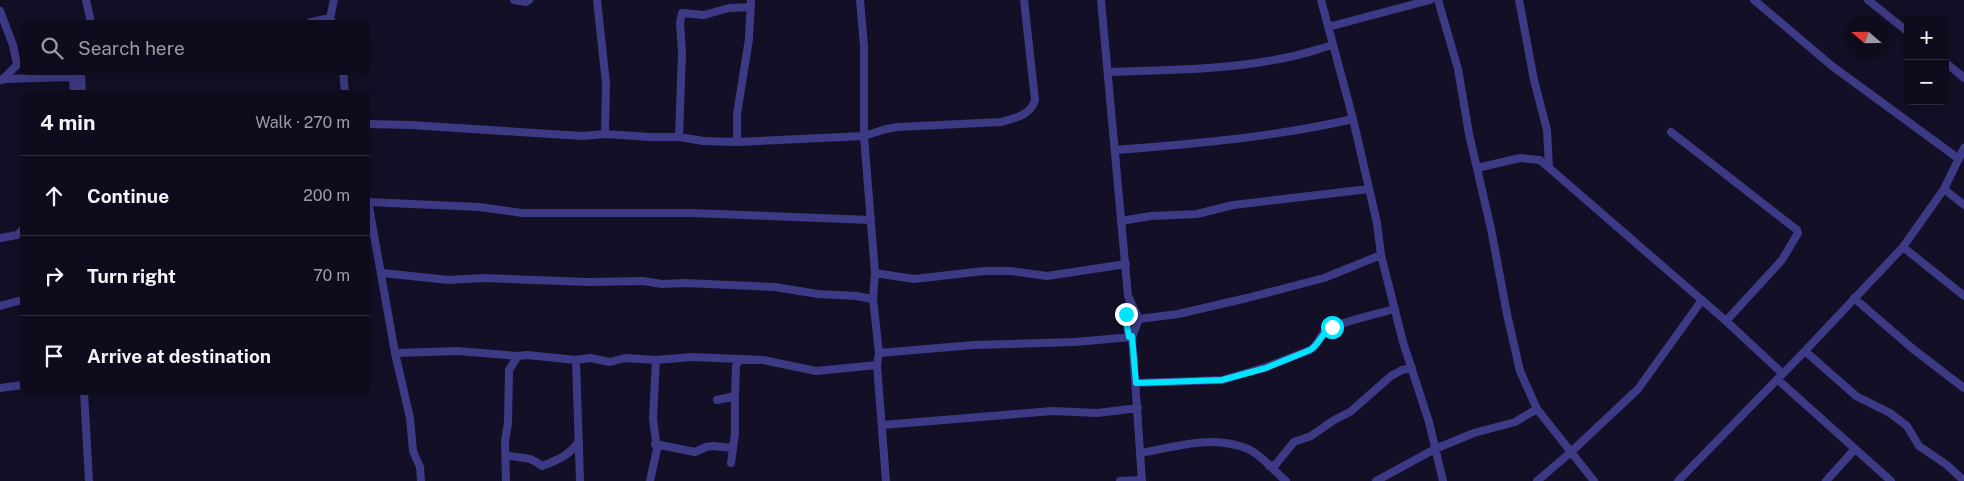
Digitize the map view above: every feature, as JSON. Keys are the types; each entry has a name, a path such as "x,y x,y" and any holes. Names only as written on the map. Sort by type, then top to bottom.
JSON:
{"street":[{"path":"86,0 91,20"},
{"path":"331,20 334,0"},
{"path":"514,0 526,2 529,0"},
{"path":"597,0 606,83 605,134"},
{"path":"860,0 864,46 864,136 875,273 873,299 879,353 877,365 886,481"},
{"path":"370,124 411,124 582,136 605,134 679,137 703,141 736,142 864,136 886,128 1002,122 1029,111 1035,100 1035,86 1024,0"},
{"path":"1101,0 1128,296 1139,319 1131,337"},
{"path":"1321,0 1353,119 1377,223 1380,256 1429,422 1443,481"},
{"path":"1328,27 1430,0"},
{"path":"1438,0 1458,69 1520,371 1537,409 1594,481"},
{"path":"1520,0 1534,80 1547,130 1550,167"},
{"path":"1754,0 1832,66 1959,159"},
{"path":"1868,0 1904,29"},
{"path":"679,137 682,53 680,23 682,13 704,15 751,4 749,39 737,114 736,142"},
{"path":"0,11 13,45 17,65 2,80"},
{"path":"1108,72 1183,70 1233,65 1288,58 1333,45"},
{"path":"1949,65 1964,78"},
{"path":"2,80 79,75"},
{"path":"75,90 79,75"},
{"path":"79,75 82,90"},
{"path":"342,90 343,75"},
{"path":"1115,150 1214,142 1306,130 1353,119"},
{"path":"1671,132 1797,230 1798,233 1782,260 1726,321"},
{"path":"1678,481 1903,247 1944,189 1964,148"},
{"path":"1477,168 1530,158 1540,160 1550,167 1726,321 1855,449 1891,481"},
{"path":"1121,221 1161,215 1197,214 1233,205 1369,189"},
{"path":"1944,189 1964,205"},
{"path":"370,201 479,207 522,213 691,213 870,220"},
{"path":"370,211 395,353 410,418 413,451 418,460 421,481"},
{"path":"0,238 17,235 20,232"},
{"path":"1903,247 1964,296"},
{"path":"1139,319 1178,314 1324,278 1380,256"},
{"path":"875,273 914,279 984,271 1010,271 1047,276 1126,264"},
{"path":"382,273 449,280 484,278 589,282 643,281 662,284 685,283 775,287 818,294 873,299"},
{"path":"1854,298 1913,349 1964,388"},
{"path":"1120,481 1142,481 1136,383 1131,337 1126,320 1130,300"},
{"path":"1537,481 1638,389 1702,300"},
{"path":"0,306 20,301"},
{"path":"1136,383 1222,380 1266,368 1316,347 1322,334 1332,327 1395,309"},
{"path":"879,353 974,345 1032,345 1131,337"},
{"path":"395,353 457,351 576,360 590,358 610,362 625,358 656,360 692,357 740,359 762,360 816,371 877,365"},
{"path":"1805,351 1856,396 1890,413 1907,426 1919,446 1947,465 1963,480"},
{"path":"506,481 505,441 508,423 509,370 518,356"},
{"path":"731,463 734,448 736,366 740,359"},
{"path":"576,360 580,481"},
{"path":"650,481 656,456 653,419 656,360"},
{"path":"1269,466 1276,464 1294,442 1311,436 1334,420 1350,412 1391,376 1402,370 1412,368"},
{"path":"0,388 20,384"},
{"path":"84,395 89,481"},
{"path":"716,400 735,396"},
{"path":"882,425 1052,411 1097,413 1138,408"},
{"path":"1376,481 1435,448 1474,433 1515,422 1537,409"},
{"path":"506,455 531,458 542,466 559,460 574,448 579,441"},
{"path":"1140,453 1186,444 1214,442 1248,449 1286,481"},
{"path":"655,444 695,452 713,446 734,448"},
{"path":"1826,481 1855,449"}],"route":[{"path":"1126,314 1129,337 1132,336 1136,383 1176,380 1222,380 1266,368 1316,347 1320,342 1322,334 1332,327"}]}
